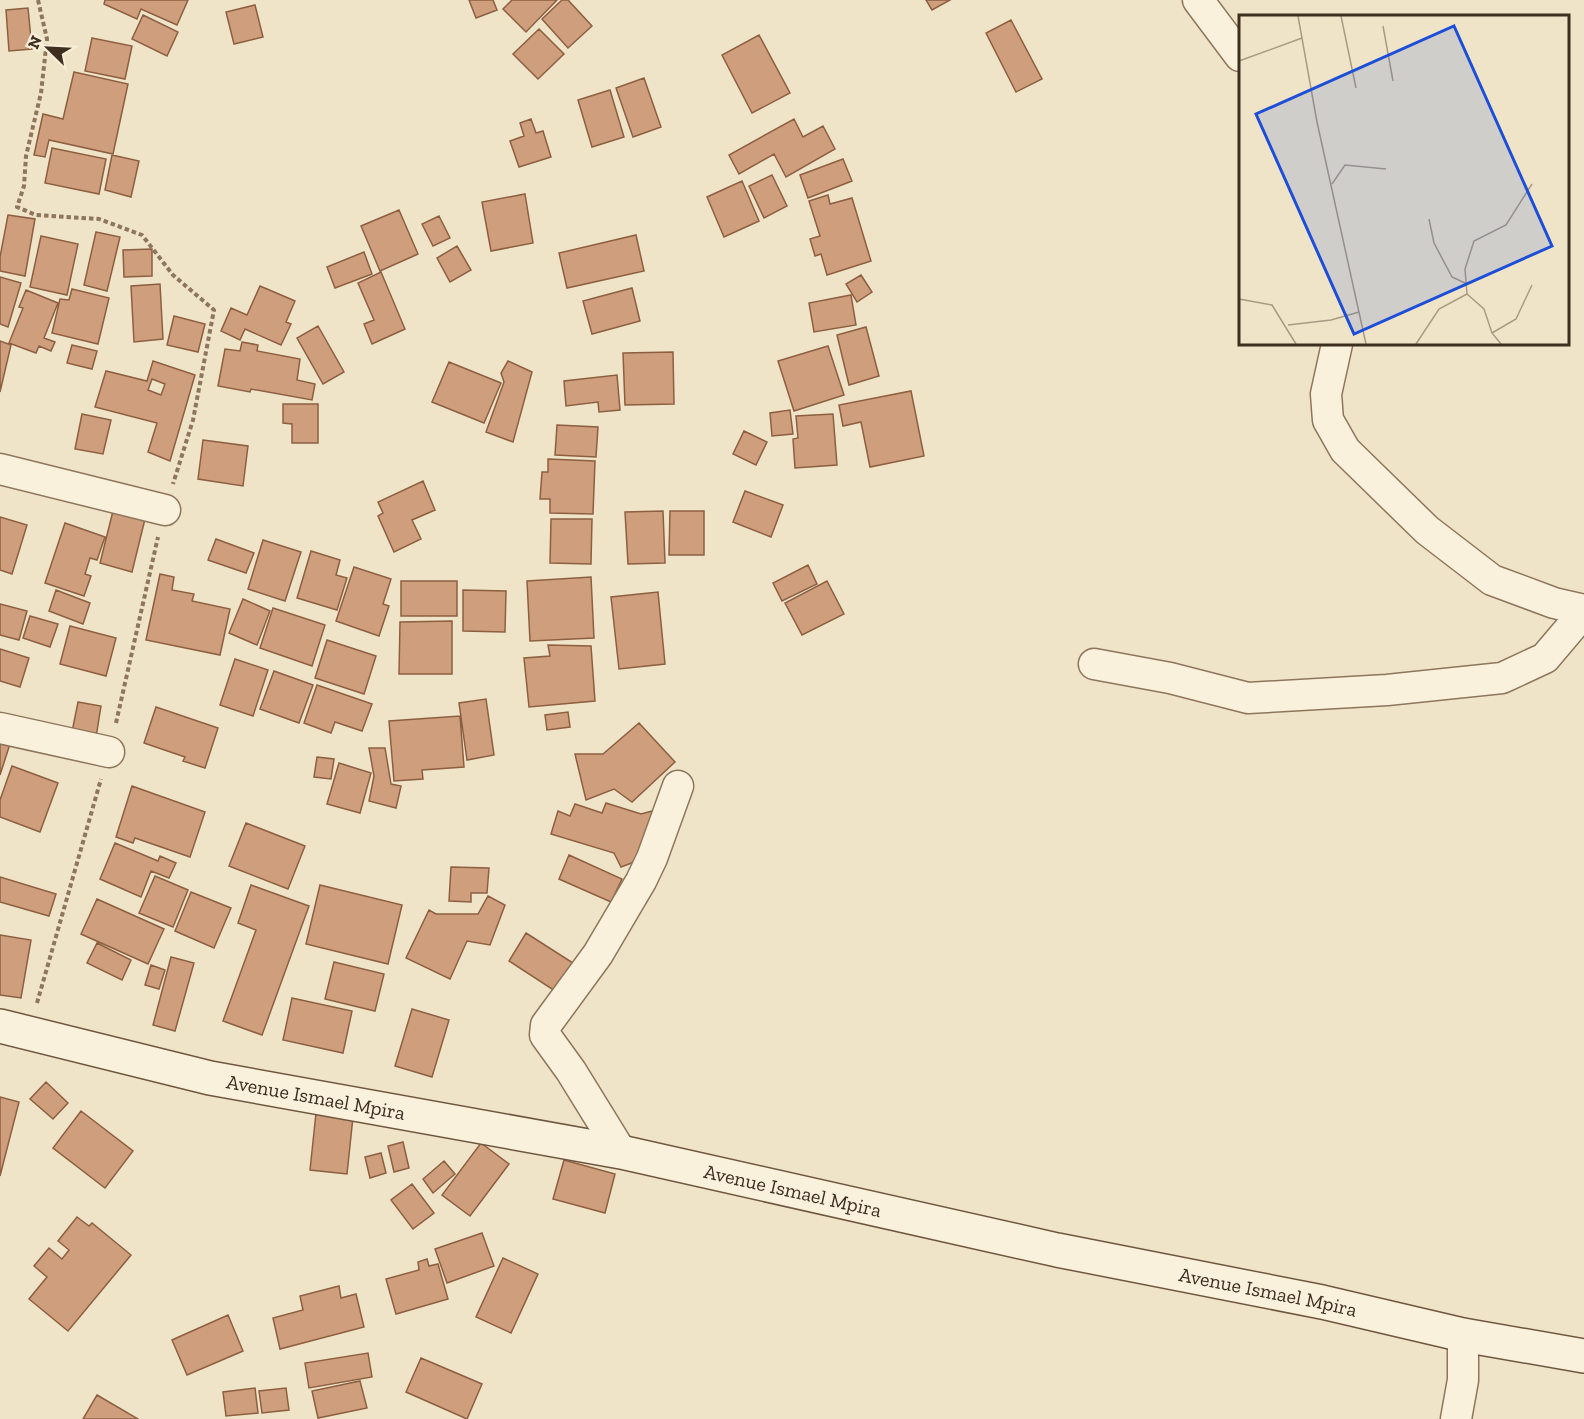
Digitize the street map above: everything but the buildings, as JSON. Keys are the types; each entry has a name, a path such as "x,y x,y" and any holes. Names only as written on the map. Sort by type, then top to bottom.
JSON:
{"main road":[{"name":"Avenue Ismael Mpira","path":"0,1026 210,1078 621,1152 1057,1250 1322,1302 1463,1335 1584,1356"}],"street":[{"path":"1198,0 1239,55"},
{"path":"1094,664 1170,678 1248,699 1387,690 1502,678 1545,658 1584,611 1554,603 1492,580 1427,530 1345,450 1328,420 1326,394 1337,345"},
{"path":"0,469 165,510"},
{"path":"0,728 109,752"},
{"path":"621,1152 571,1071 545,1035 546,1025 598,954 641,881 652,858 678,786"},
{"path":"1456,1419 1463,1380 1463,1335"}]}
